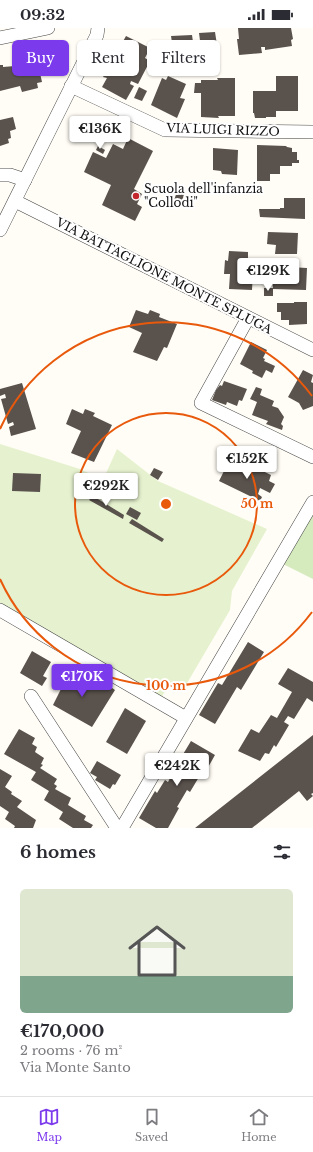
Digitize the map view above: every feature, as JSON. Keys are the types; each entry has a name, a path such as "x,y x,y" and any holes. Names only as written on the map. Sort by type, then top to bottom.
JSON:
{"street":[{"path":"0,38 48,28"},
{"path":"0,230 97,35 98,28"},
{"name":"VIA LUIGI RIZZO","path":"71,86 165,130 313,132"},
{"path":"0,175 10,175 25,180"},
{"name":"VIA BATTAGLIONE MONTE SPLUGA","path":"15,201 313,350"},
{"path":"248,318 201,403 313,457"},
{"path":"31,696 124,826 313,502"},
{"path":"0,610 186,718"}],"green space":[{"path":"0,444 80,469 103,480 117,449 158,481 267,529 232,591 230,610 183,690 170,683 161,698 0,603"},
{"path":"313,501 313,579 283,564"}],"building":[{"path":"238,28 291,28 293,39 291,40 292,46 265,50 265,47 261,47 262,53 239,55 237,39 239,39"},
{"path":"215,32 216,40 200,40 199,33"},
{"path":"192,35 193,40 172,40 171,36"},
{"path":"126,36 134,40 124,40"},
{"path":"139,42 147,46 147,54 145,58 147,59 147,67 138,84 131,81 130,84 134,86 126,100 102,87 107,78 103,77 139,76"},
{"path":"0,65 3,65 3,67 12,66 12,76 41,76 42,82 37,83 38,88 22,92 20,86 0,91"},
{"path":"168,76 186,84 180,98 185,99 177,118 151,105 162,78 166,80"},
{"path":"276,76 298,76 298,111 276,111 276,117 255,118 253,113 253,91 276,91"},
{"path":"217,78 235,78 235,116 218,116 219,118 201,117 201,93 194,93 195,83 201,83 201,80 218,80"},
{"path":"139,87 147,91 142,101 134,98"},
{"path":"13,117 16,129 10,131 11,138 8,139 9,143 0,146 0,120"},
{"path":"128,138 153,151 134,189 142,194 137,204 142,207 135,221 102,205 111,185 84,172 93,152 106,158 113,144 123,149"},
{"path":"257,145 286,146 292,148 292,152 297,152 297,160 299,160 299,163 292,163 292,166 280,166 280,174 270,174 270,181 257,181"},
{"path":"98,146 105,150 103,154 96,150"},
{"path":"213,148 238,150 237,175 222,174 221,171 213,170"},
{"path":"177,192 184,194 182,202 174,200"},
{"path":"284,198 305,198 305,219 260,217 259,209 284,208"},
{"path":"268,232 298,233 297,254 275,254 276,245 267,244"},
{"path":"229,251 248,252 250,271 253,271 252,290 229,289 230,274 224,274 225,260 228,261"},
{"path":"265,260 271,260 271,266 307,268 306,290 273,289 271,269 265,269"},
{"path":"264,288 273,288 273,296 264,296"},
{"path":"307,302 307,324 289,325 289,320 281,320 281,312 277,312 277,303"},
{"path":"136,310 148,314 150,310 160,314 159,317 177,324 167,348 164,347 157,361 133,352 142,333 129,327"},
{"path":"251,342 267,350 263,358 265,359 264,361 275,366 272,373 266,370 262,378 240,364"},
{"path":"303,370 313,375 311,382 313,383 313,406 303,410 299,403 288,397"},
{"path":"224,381 247,389 242,401 239,400 237,406 227,402 226,405 212,400 216,390 220,385 222,386"},
{"path":"22,383 36,429 11,436 9,427 14,425 13,422 8,424 1,399 6,398 5,394 0,396 0,389"},
{"path":"256,387 262,389 260,395 274,401 272,406 278,408 284,417 281,424 283,426 282,430 266,424 268,421 252,415 257,402 250,399"},
{"path":"72,409 83,414 85,409 95,413 93,416 112,425 94,462 71,453 81,431 66,424"},
{"path":"262,448 268,450 267,453 261,450"},
{"path":"230,463 243,469 246,463 271,475 269,481 275,484 270,493 260,488 258,494 262,497 260,501 219,481 224,471 226,472"},
{"path":"154,468 163,472 158,480 150,475"},
{"path":"13,473 41,474 40,492 12,491"},
{"path":"93,496 124,515 123,519 89,500"},
{"path":"130,507 141,513 137,520 126,514"},
{"path":"132,519 164,539 162,542 129,523"},
{"path":"248,642 264,652 241,690 237,687 215,724 199,715 218,683 222,685"},
{"path":"32,651 51,662 43,676 47,678 42,686 20,673"},
{"path":"288,668 313,682 313,702 307,698 294,719 288,716 284,722 289,725 276,747 274,745 269,754 265,753 260,761 238,751 251,729 259,733 271,715 277,718 292,692 278,684"},
{"path":"65,670 68,672 69,670 91,683 94,678 97,679 93,685 101,689 105,683 115,690 92,727 53,705 63,685 61,684 64,680 60,678"},
{"path":"125,708 146,721 127,754 106,742"},
{"path":"19,729 35,738 32,744 37,747 35,752 44,758 41,764 43,765 40,768 57,779 54,784 57,786 55,789 71,798 68,805 86,816 84,820 93,825 91,828 73,828 59,819 63,812 44,800 49,791 31,780 36,772 4,754"},
{"path":"313,735 313,793 311,794 313,796 307,801 299,791 252,828 195,828"},
{"path":"191,741 215,755 202,778 199,777 190,792 187,790 177,807 179,808 168,828 156,828 139,818 155,791 157,793 165,780 168,782 173,772 176,774 180,768 176,766"},
{"path":"97,761 121,775 115,785 113,784 110,789 95,780 97,777 90,773"},
{"path":"0,769 12,776 5,787 12,792 11,794 22,801 17,807 36,820 33,828 14,828 15,826 5,819 9,812 0,806"}],"place":[{"name":"Scuola dell'infanzia \"Collodi\"","path":"136,196"}]}
